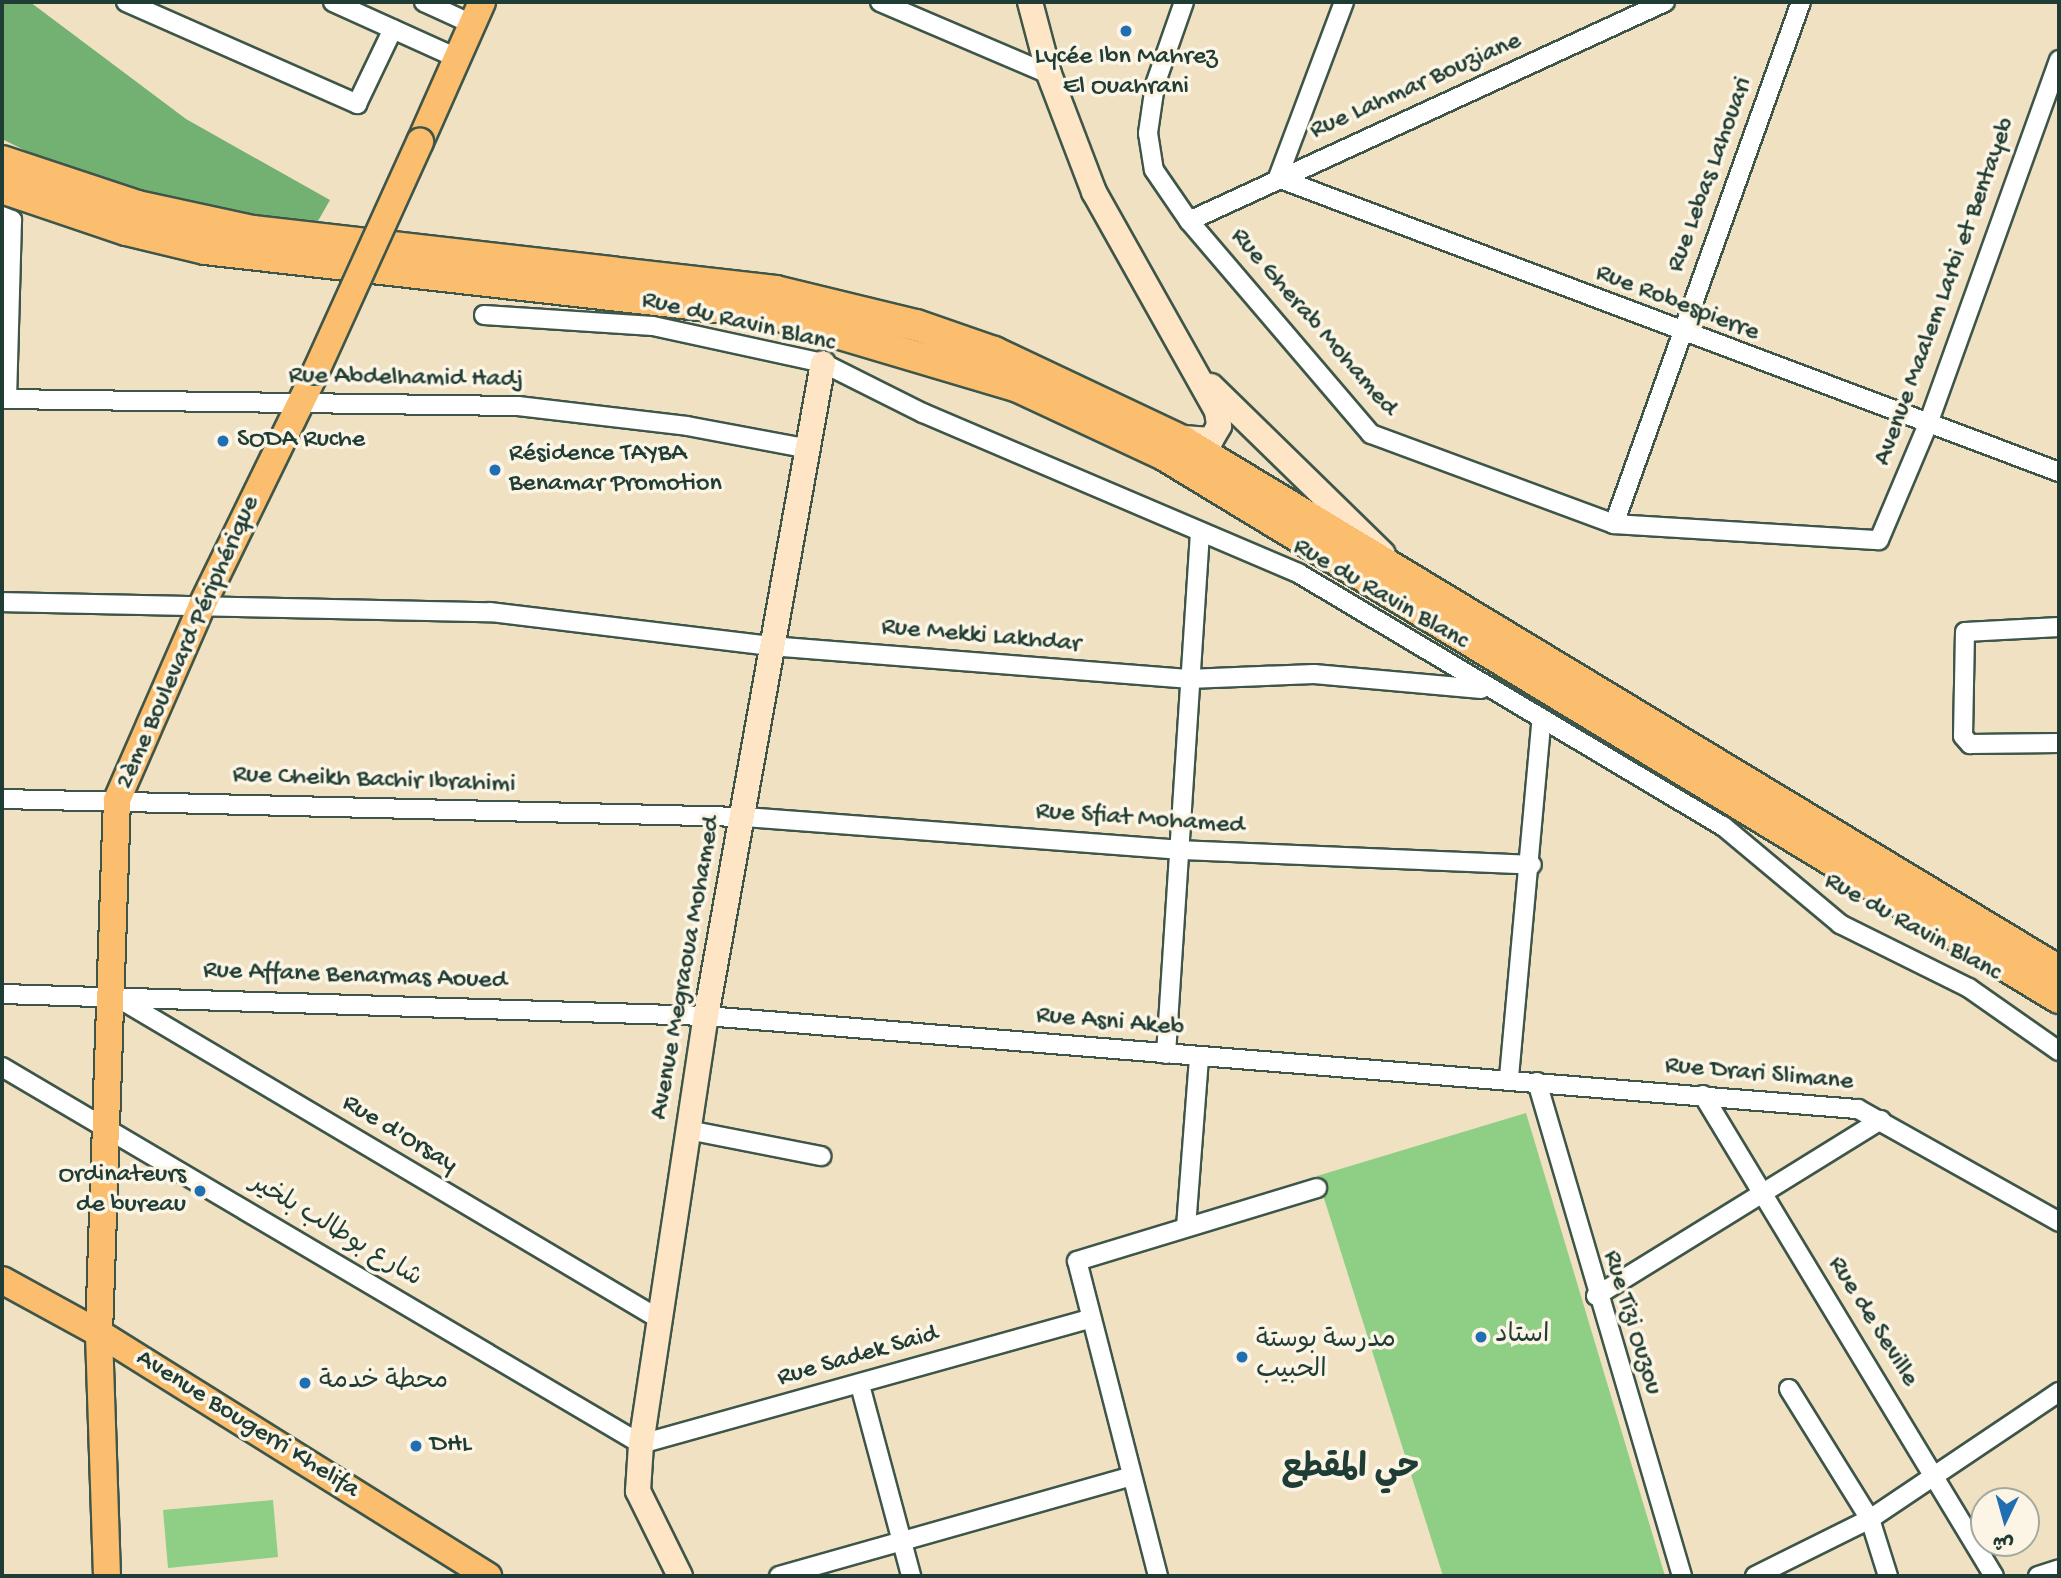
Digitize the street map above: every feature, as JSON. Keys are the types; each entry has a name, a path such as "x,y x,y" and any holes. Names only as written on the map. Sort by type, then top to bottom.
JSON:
{"highway":[{"path":"2,161 137,206 253,231 696,279 846,306 995,352 1169,434 2059,971"},
{"path":"2,188 126,230 205,249 769,313 1016,386 1164,455 2059,998"}],"main road":[{"name":"2ème Boulevard Périphérique","path":"107,1576 99,1333 117,800 202,604 316,371 477,13"},
{"name":"Avenue Bougerri Khelifa","path":"2,1280 99,1333 488,1576"}],"street":[{"path":"126,2 357,104 393,29"},
{"path":"333,2 457,58"},
{"path":"424,2 477,13"},
{"path":"880,2 1049,74"},
{"path":"1030,2 1049,74 1123,251 1203,378 1407,577"},
{"name":"Rue Gherab Mohamed","path":"1184,2 1155,85 1148,134 1154,170 1189,221 1371,434 1614,524 1879,540"},
{"path":"1278,178 1344,2"},
{"name":"Rue Lahmar Bouziane","path":"1189,221 1665,2"},
{"name":"Rue Lebas Lahouari","path":"1614,524 1801,2"},
{"name":"Avenue Maalem Larbi et Bentayeb","path":"1879,540 1928,424 2059,60"},
{"name":"Rue Robespierre","path":"1278,178 1682,335 2059,472"},
{"path":"2,216 12,220 4,399"},
{"name":"Rue du Ravin Blanc","path":"484,315 653,326 823,363 1200,532 1298,573 1541,722 1723,826 1840,924 1969,988 2059,1051"},
{"name":"Avenue Megraoua Mohamed","path":"680,1576 638,1491 642,1444 706,1016 744,817 770,646 805,448 823,363"},
{"path":"1169,434 1200,442 1218,433 1203,378"},
{"name":"Rue Abdelhamid Hadj","path":"4,399 517,406 687,426 805,448"},
{"path":"1166,1054 1188,679 1200,532"},
{"name":"Rue Mekki Lakhdar","path":"2,602 491,612 770,646 1188,679 1314,674 1488,690"},
{"path":"2059,627 1965,632 1963,736 1970,744 2059,743"},
{"path":"1509,1077 1532,865 1541,722"},
{"name":"Rue Cheikh Bachir Ibrahimi","path":"2,799 744,817"},
{"name":"Rue Sfiat Mohamed","path":"744,817 1180,850 1532,865"},
{"name":"Rue Affane Benarmas Aoued","path":"2,994 111,994 706,1016"},
{"name":"Rue d'Orsay","path":"111,994 661,1320"},
{"name":"Rue Asni Akeb","path":"706,1016 1199,1057 1509,1077"},
{"path":"1186,1227 1199,1057"},
{"name":"شارع بوطالب بلخير","path":"2,1067 642,1444"},
{"name":"Rue Drari Slimane","path":"1509,1077 1537,1082 1858,1109 2059,1222"},
{"name":"Rue Tizi Ouzou","path":"1537,1082 1595,1296 1682,1576"},
{"name":"Rue de Seville","path":"1703,1095 1762,1195 1938,1477 1994,1576"},
{"path":"1595,1296 1881,1120"},
{"path":"688,1130 821,1156"},
{"path":"1158,1576 1088,1319 1077,1261 1317,1188"},
{"name":"Rue Sadek Said","path":"642,1444 1088,1319"},
{"path":"860,1385 911,1576"},
{"path":"1789,1389 1870,1520 1888,1576"},
{"path":"1755,1576 1870,1520 1938,1477 2059,1392"},
{"path":"779,1576 1130,1478"},
{"path":"2038,1576 2059,1569"}],"green space":[{"path":"2,2 30,2 186,119 330,200 314,228 87,181 2,139"},
{"name":"استاد","path":"1526,1113 1665,1576 1443,1576 1317,1176"},
{"path":"273,1500 278,1557 168,1568 163,1510"}],"place":[{"name":"Lycée Ibn Mahrez El Ouahrani","path":"1126,31"},
{"name":"SODA Ruche","path":"223,441"},
{"name":"Résidence TAYBA Benamar Promotion","path":"495,470"},
{"name":"Ordinateurs de bureau","path":"200,1191"},
{"name":"استاد","path":"1481,1337"},
{"name":"مدرسة بوستة الحبيب","path":"1242,1357"},
{"name":"محطة خدمة","path":"305,1383"},
{"name":"DHL","path":"416,1446"}],"district":[{"name":"حي المقطع","path":"1350,1471"}]}
